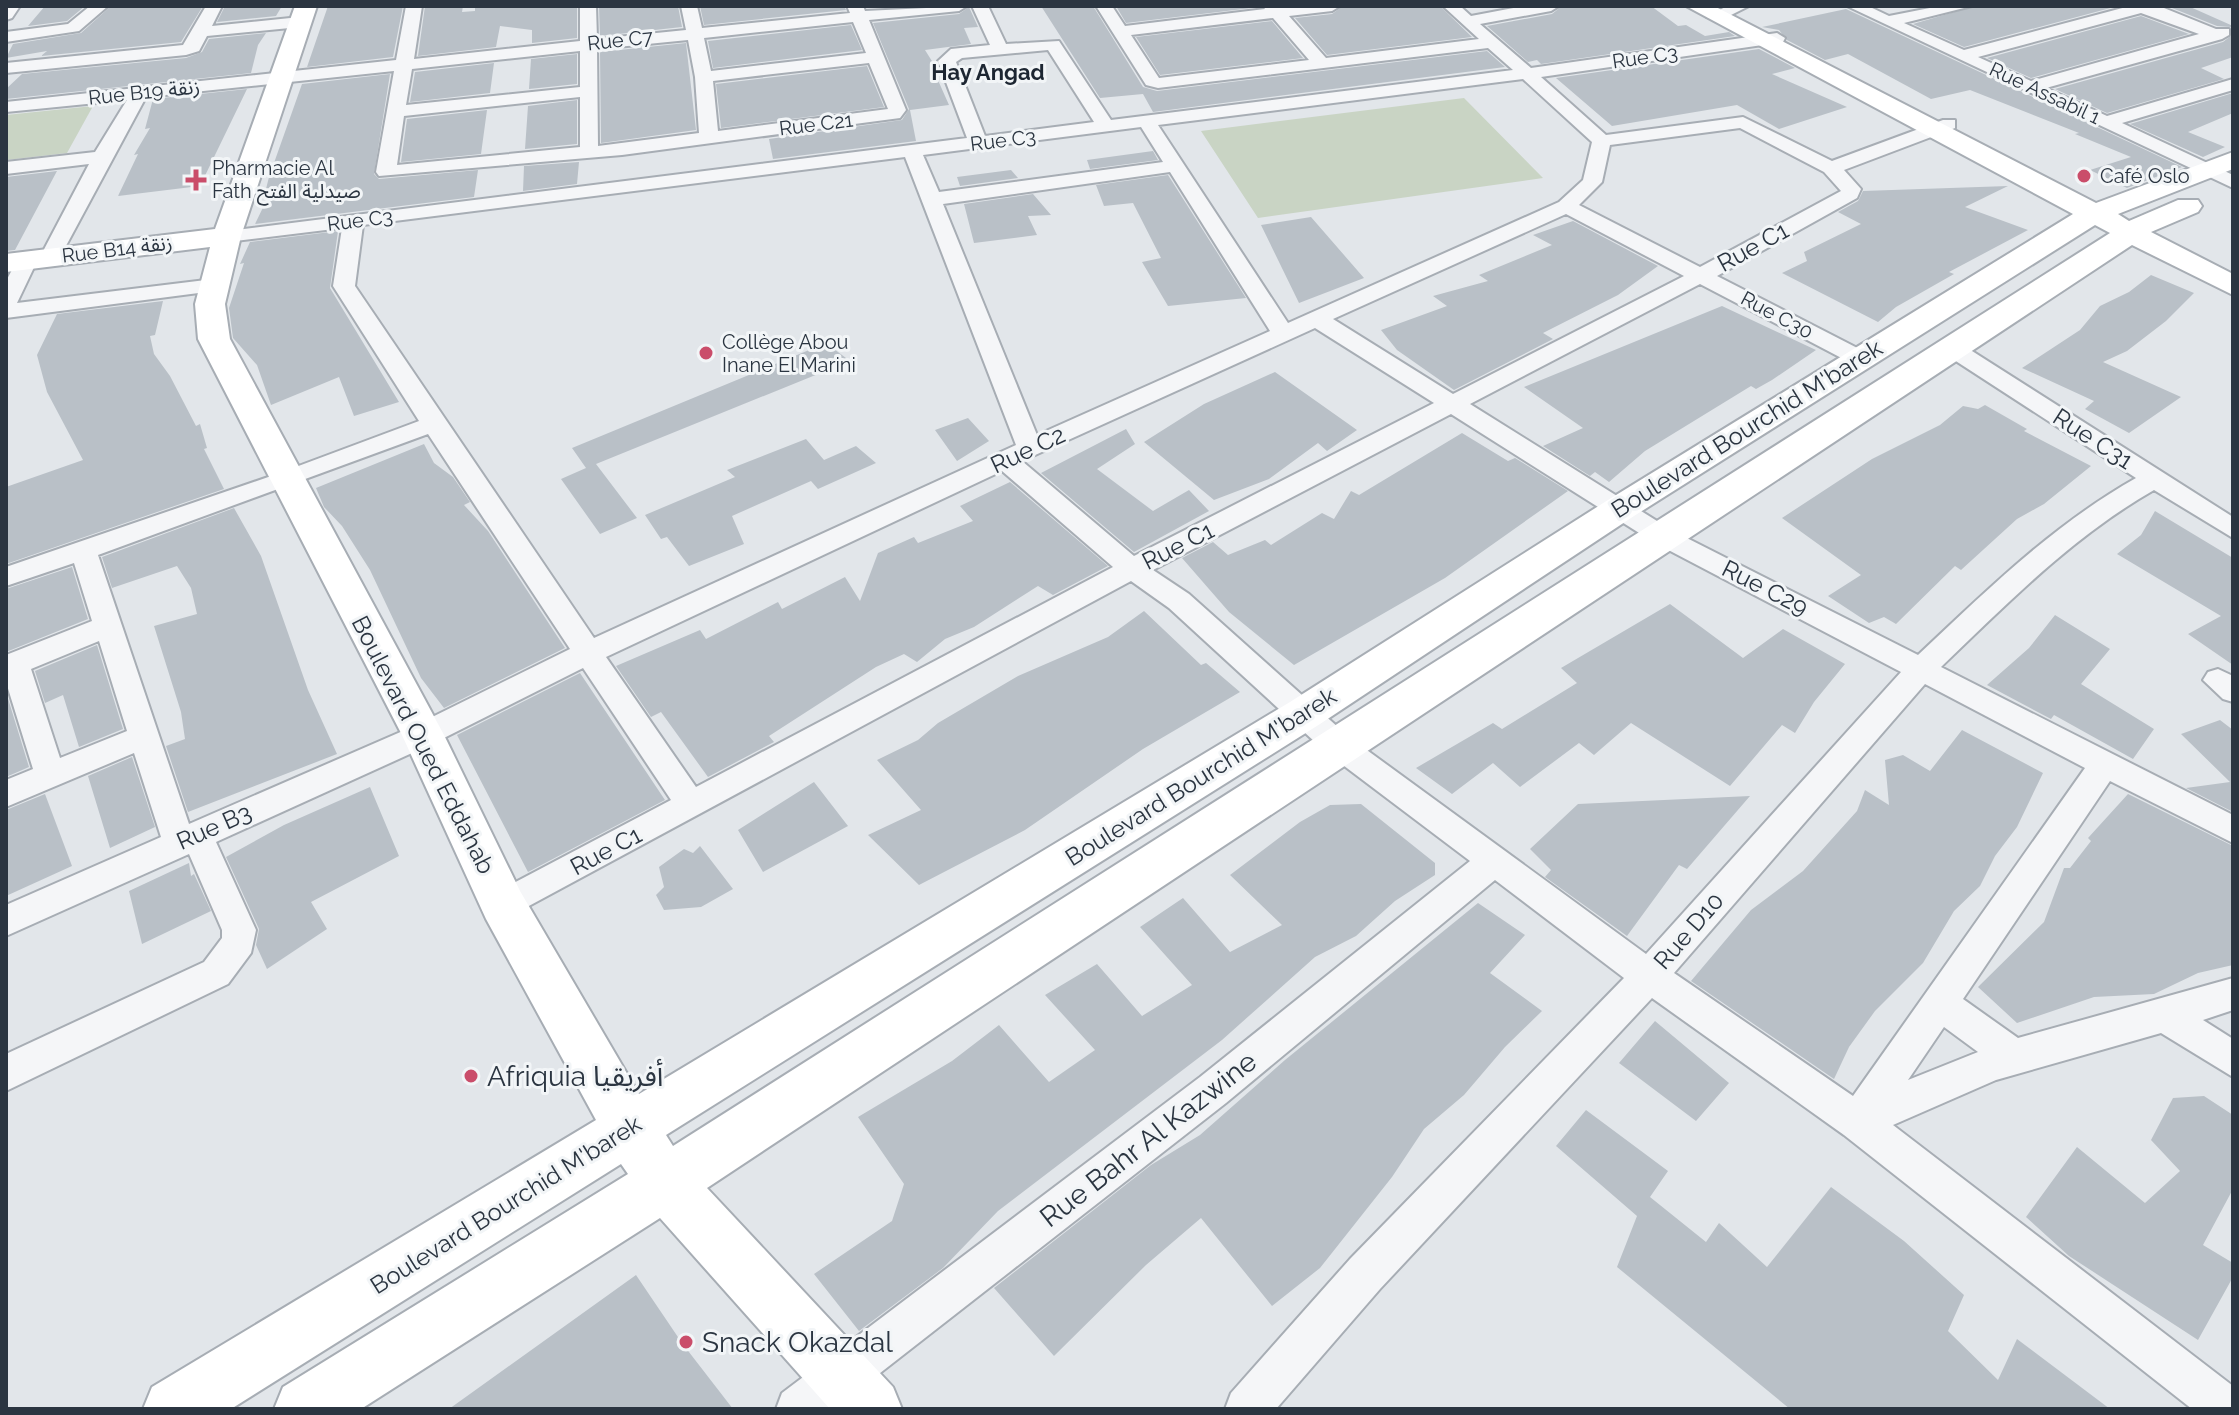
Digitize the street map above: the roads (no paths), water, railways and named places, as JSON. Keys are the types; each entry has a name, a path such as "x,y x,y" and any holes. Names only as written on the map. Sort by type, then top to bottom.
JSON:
{"main road":[{"path":"1719,9 1768,40 2118,220 2233,286"},
{"name":"Boulevard Oued Eddahab","path":"303,14 227,236 214,285 209,322 214,339 423,735 503,905 630,1129 665,1183 855,1393"},
{"name":"Boulevard Bourchid M'barek","path":"174,1409 1305,713 1875,348 2118,220 2227,175"},
{"path":"2118,220 2233,270"},
{"name":"Boulevard Bourchid M'barek","path":"305,1409 665,1183 1944,354 2118,220"},
{"name":"Rue B14 زنقة","path":"27,260 227,236"},
{"path":"1875,348 1944,354"}],"street":[{"path":"6,15 12,6"},
{"path":"6,37 73,28 100,6"},
{"path":"6,68 186,50 193,47 214,6"},
{"path":"416,6 402,64 396,112 588,91"},
{"path":"588,6 589,150"},
{"path":"689,6 704,77 709,137"},
{"name":"Rue C7","path":"282,78 693,33 857,11 959,6"},
{"path":"980,6 1000,48"},
{"path":"1104,6 1152,81 1158,83 1502,38 1558,6"},
{"path":"1122,31 1274,9 1332,6"},
{"path":"1451,6 1468,21 1502,38 1525,74 1602,141 1743,122 1831,168 1941,127"},
{"path":"1468,21 1551,6"},
{"name":"Rue Assabil 1","path":"1855,6 2227,175"},
{"path":"1888,21 1964,6"},
{"path":"1963,56 2141,8 2224,32"},
{"path":"1274,9 1321,63"},
{"name":"Rue C21","path":"396,112 386,172 622,149 894,114 897,110 857,11"},
{"path":"201,32 303,14"},
{"path":"2031,87 2224,32"},
{"name":"Rue C3","path":"227,236 1525,74 1768,40"},
{"path":"978,143 947,61 957,53 1048,44 1056,47 1106,127"},
{"path":"704,77 874,57"},
{"path":"1352,59 1383,91"},
{"name":"Rue B19 زنقة","path":"6,107 282,78"},
{"path":"2108,122 2233,84"},
{"path":"6,304 27,260 102,157 140,92"},
{"path":"1146,121 1282,332"},
{"name":"Rue C2","path":"423,735 588,653 1314,317 1566,206 1592,182 1602,141"},
{"path":"616,189 622,149"},
{"path":"912,150 933,199 1018,454 1132,569 1179,601 1338,745 1649,976 1858,1122 2227,1409"},
{"path":"6,168 102,157"},
{"path":"933,199 1175,166"},
{"name":"Rue C1","path":"503,905 1132,569 1702,275 1844,198 1851,189 1831,168"},
{"name":"Rue C30","path":"1566,206 1702,275 1875,348"},
{"path":"353,221 344,286 433,424 691,805"},
{"path":"6,311 214,285"},
{"name":"Rue C29","path":"1314,317 1664,537 2233,830"},
{"name":"Rue C31","path":"1944,354 2233,529"},
{"path":"6,577 286,480 433,424"},
{"name":"Rue D10","path":"1247,1409 1365,1274 1649,976 1922,668 2050,547 2106,506 2154,479"},
{"path":"6,1073 196,984 226,964 239,942 239,930 188,839 145,736 83,550"},
{"path":"50,775 11,666 108,626"},
{"name":"Rue B3","path":"6,921 423,735"},
{"path":"6,794 145,736"},
{"path":"1858,1122 2104,765"},
{"name":"Rue Bahr Al Kazwine","path":"798,1409 855,1393 1213,1090 1493,862"},
{"path":"1858,1122 1960,1076 2014,1057 2168,1018 2233,994"},
{"path":"1940,1003 2014,1057"},
{"path":"2168,1018 2233,1060"}],"place":[{"name":"Café Oslo","path":"2084,176"},
{"name":"Pharmacie Al Fath صيدلية الفتح","path":"196,180"},
{"name":"Collège Abou Inane El Marini","path":"706,353"},
{"name":"Afriquia أفريقيا","path":"471,1076"},
{"name":"Snack Okazdal","path":"686,1342"}],"district":[{"name":"Hay Angad","path":"988,72"}]}
